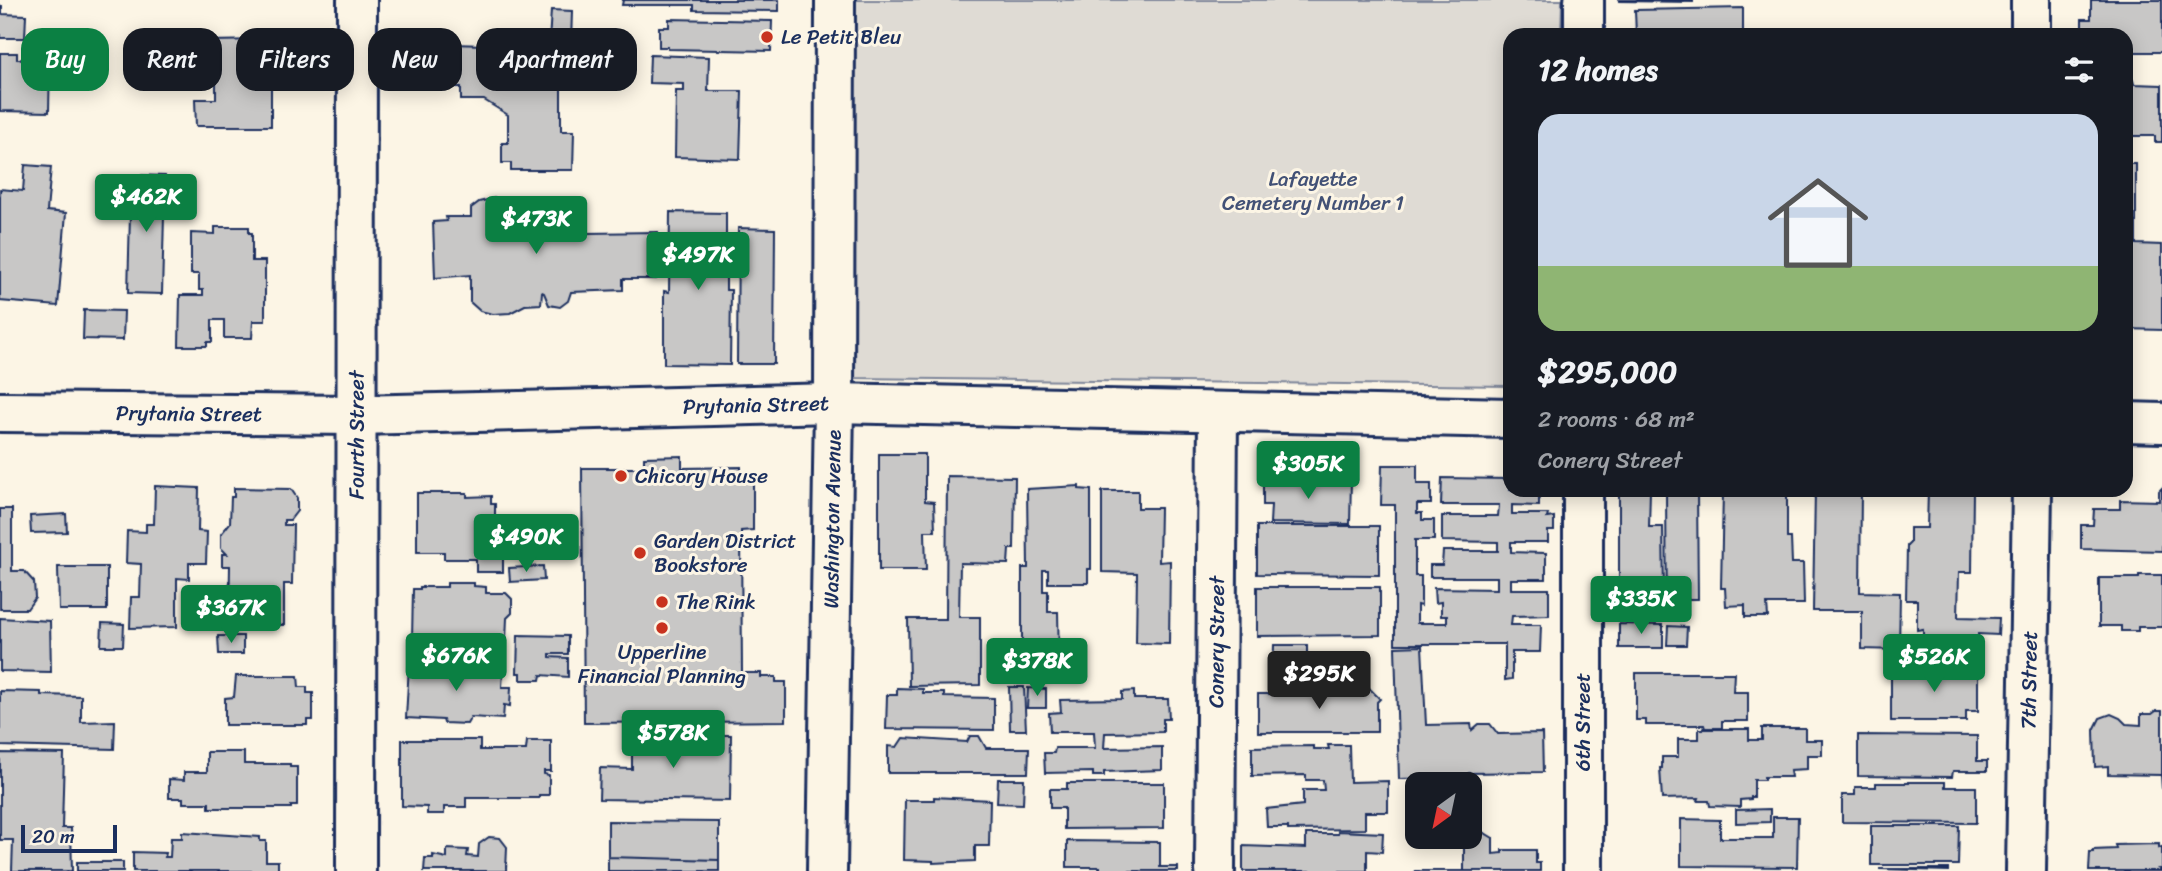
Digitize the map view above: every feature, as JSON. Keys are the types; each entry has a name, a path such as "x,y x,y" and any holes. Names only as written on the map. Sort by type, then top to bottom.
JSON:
{"street":[{"name":"Fourth Street","path":"356,871 357,0"},
{"name":"Washington Avenue","path":"828,871 834,403 835,0"},
{"path":"1584,0 1584,28"},
{"path":"2031,0 2031,28"},
{"name":"Prytania Street","path":"0,412 357,415 834,403 1503,418"},
{"name":"Conery Street","path":"1215,871 1219,412"},
{"path":"2133,422 2162,423"},
{"name":"6th Street","path":"1583,497 1583,871"},
{"name":"7th Street","path":"2026,871 2032,497"}],"green space":[{"name":"Lafayette Cemetery Number 1","path":"853,0 1562,0 1561,28 1503,28 1503,386 851,378"}],"building":[{"path":"623,0 779,0 779,11 694,10 694,5 622,5"},
{"path":"1693,0 1693,2 1619,1"},
{"path":"2091,0 2162,0 2162,52 2133,52 2133,28 2082,28 2082,19 2091,19"},
{"path":"0,6 2,14 26,15 25,28 21,28 21,38 0,38"},
{"path":"1743,8 1743,28 1636,28 1635,10"},
{"path":"551,10 572,11 571,28 550,28"},
{"path":"669,19 772,21 771,51 659,47 659,27 669,27"},
{"path":"222,41 236,41 236,91 271,91 271,126 196,126 195,99 216,99 216,91 222,91"},
{"path":"462,44 476,45 476,91 561,91 561,131 574,131 573,170 511,170 511,163 502,163 502,143 508,143 508,115 484,100 461,100"},
{"path":"0,53 17,53 17,59 21,59 21,91 49,91 49,112 0,111"},
{"path":"650,55 709,57 708,91 742,91 740,159 675,157 676,91 684,91 684,84 649,83"},
{"path":"2133,80 2134,84 2162,85 2162,142 2155,142 2155,136 2133,136"},
{"path":"2133,164 2136,164 2136,244 2162,245 2162,330 2133,329"},
{"path":"25,165 51,167 47,211 66,213 58,306 0,301 0,189 23,191"},
{"path":"131,175 165,176 162,294 128,293"},
{"path":"495,198 515,204 520,208 519,213 587,214 586,233 658,232 656,279 623,279 623,290 571,292 568,301 560,307 549,305 542,292 541,304 525,305 510,313 493,314 480,311 470,302 470,275 435,278 433,222 447,221 446,217 471,217 471,208 479,202"},
{"path":"670,212 726,213 726,290 731,290 730,365 664,364 664,291 669,292"},
{"path":"215,227 249,227 249,233 252,233 252,261 265,261 265,321 253,321 252,338 224,338 224,320 212,320 212,342 207,342 207,346 179,346 180,295 203,295 203,290 199,290 199,274 191,274 191,233 215,234"},
{"path":"738,228 775,229 774,364 737,364"},
{"path":"84,310 124,311 123,340 83,339"},
{"path":"879,454 925,454 925,501 934,502 935,531 925,531 926,570 879,570"},
{"name":"The Rink","path":"682,456 682,468 741,467 741,474 753,474 753,530 741,531 742,673 761,673 761,677 776,677 776,682 786,682 786,721 584,723 582,468 644,468 644,457"},
{"path":"1382,465 1417,465 1417,484 1431,484 1431,504 1417,504 1417,513 1422,513 1422,520 1434,520 1434,540 1415,540 1415,576 1421,576 1421,606 1417,605 1417,623 1447,623 1447,616 1441,616 1441,602 1435,603 1434,588 1497,589 1497,577 1430,577 1430,565 1442,565 1443,551 1498,551 1498,542 1442,541 1442,516 1498,516 1499,505 1441,505 1442,478 1503,479 1503,497 1539,497 1539,506 1512,505 1512,514 1548,514 1547,518 1554,517 1554,531 1548,531 1548,542 1511,542 1511,552 1546,553 1546,579 1511,579 1511,589 1549,589 1549,615 1512,616 1511,625 1541,625 1540,652 1512,652 1512,679 1505,680 1505,644 1395,644 1395,505 1381,505"},
{"path":"947,476 1015,477 1014,549 1009,549 1008,564 960,563 959,617 980,617 980,685 909,686 908,619 946,619"},
{"path":"1263,479 1351,480 1350,524 1270,523 1271,505 1263,505"},
{"path":"155,486 199,488 198,531 207,532 206,563 189,563 189,579 177,578 177,627 130,628 131,597 140,597 141,564 126,563 127,531 146,532 146,524 154,524"},
{"path":"1079,486 1079,489 1091,490 1091,569 1088,569 1088,583 1048,583 1048,570 1043,570 1043,591 1048,591 1048,612 1058,612 1059,660 1022,660 1022,568 1028,568 1027,489"},
{"path":"234,488 291,489 297,498 297,511 290,520 284,520 284,525 293,525 292,584 284,584 284,625 267,625 267,629 229,625 230,566 222,566 222,554 227,554 221,548 221,534 230,523"},
{"path":"2162,488 2162,551 2081,549 2081,525 2093,525 2094,509 2120,509 2120,500 2159,501 2159,491"},
{"path":"1102,491 1138,491 1138,508 1160,508 1159,562 1170,561 1169,644 1136,643 1137,573 1102,572"},
{"path":"417,493 491,496 491,504 495,504 495,518 510,518 510,522 523,522 523,532 511,533 511,555 503,555 503,572 476,572 476,559 444,559 444,552 417,552"},
{"path":"1619,497 1650,497 1649,527 1663,527 1664,594 1650,594 1650,608 1619,608"},
{"path":"1666,497 1697,497 1698,599 1682,599 1682,619 1667,619"},
{"path":"1723,497 1787,497 1787,538 1791,538 1792,563 1803,563 1804,604 1767,604 1768,617 1745,617 1745,605 1726,606 1725,588 1721,588"},
{"path":"1815,497 1861,497 1860,592 1900,593 1899,650 1862,649 1862,611 1813,611"},
{"path":"1928,497 1973,497 1972,572 1959,572 1958,617 1999,618 1998,635 1978,634 1978,640 1923,639 1923,629 1917,630 1917,600 1906,600 1907,546 1910,543 1910,528 1927,528"},
{"path":"0,509 12,509 12,571 24,571 34,582 35,598 27,609 0,609"},
{"path":"66,514 67,532 31,533 30,516"},
{"path":"1257,526 1379,526 1379,575 1257,574"},
{"path":"543,566 544,580 510,582 509,568"},
{"path":"58,567 107,567 107,610 59,610"},
{"path":"2139,575 2162,575 2162,627 2138,627 2138,631 2121,631 2121,626 2099,626 2099,578 2139,578"},
{"path":"447,583 474,583 474,586 486,587 486,593 506,593 512,599 512,613 507,618 506,640 475,639 472,646 448,646 446,640 412,640 413,589 447,587"},
{"path":"1257,587 1380,587 1380,635 1257,636"},
{"path":"0,618 50,621 51,672 0,671"},
{"path":"102,623 124,624 123,646 101,646"},
{"path":"1619,624 1663,625 1663,648 1619,648"},
{"path":"1668,626 1687,627 1686,645 1667,645"},
{"path":"518,635 568,636 568,654 550,654 550,657 568,658 568,677 541,675 540,680 521,680 521,673 517,673"},
{"path":"218,636 243,636 243,654 219,654"},
{"path":"1274,645 1307,645 1307,679 1273,679"},
{"path":"1422,646 1426,725 1471,724 1472,730 1479,724 1490,724 1498,734 1542,733 1543,772 1405,772 1405,779 1399,779 1395,647"},
{"path":"443,659 470,661 469,666 482,667 482,670 503,671 502,687 511,687 510,706 504,705 503,719 471,717 467,724 406,718 409,665 442,666"},
{"path":"1978,668 1978,711 1966,711 1966,721 1891,721 1891,670"},
{"path":"1636,673 1734,673 1733,692 1748,692 1748,721 1722,721 1722,728 1705,728 1704,725 1646,725 1646,720 1636,720"},
{"path":"236,676 298,676 299,687 307,687 307,693 313,693 313,720 307,720 307,725 225,725 225,698 234,697"},
{"path":"1347,685 1347,693 1366,693 1370,689 1380,699 1377,702 1377,732 1258,732 1258,694 1314,694 1314,686"},
{"path":"1009,687 1024,687 1026,730 1010,730"},
{"path":"897,688 923,689 923,693 944,693 944,697 994,698 994,730 886,729 887,695 897,695"},
{"path":"1028,688 1046,689 1046,708 1027,708"},
{"path":"0,691 81,696 81,722 115,721 114,749 0,746"},
{"path":"1134,691 1134,699 1168,699 1169,719 1163,719 1163,732 1105,733 1104,748 1162,747 1162,770 1104,772 1104,776 1093,776 1093,772 1045,773 1044,753 1054,753 1055,748 1095,748 1094,732 1050,732 1049,713 1061,712 1060,700 1122,699 1122,692"},
{"path":"2162,711 2162,789 2161,775 2108,774 2108,766 2095,767 2094,730 2100,718 2111,714 2126,724 2141,725 2141,714 2152,714"},
{"path":"1762,728 1805,728 1805,740 1822,740 1822,755 1807,755 1807,769 1790,770 1791,777 1764,777 1764,780 1754,780 1754,797 1740,800 1740,807 1710,806 1709,801 1698,801 1699,798 1662,799 1662,757 1678,757 1678,739 1699,739 1699,729 1749,729 1749,740 1762,740"},
{"path":"632,735 731,735 730,801 599,799 600,768 632,769"},
{"path":"1858,735 1977,736 1977,761 1987,761 1987,771 1953,771 1952,777 1858,776"},
{"path":"970,736 979,736 986,748 1029,748 1028,773 888,773 888,746 897,747 903,738 967,742"},
{"path":"402,740 480,740 480,750 526,750 527,741 551,741 551,771 544,771 544,774 549,775 549,795 539,795 539,798 466,798 466,807 444,807 444,814 427,814 427,807 402,806"},
{"path":"1328,745 1349,745 1350,782 1388,781 1388,812 1365,812 1365,829 1288,830 1288,827 1267,827 1266,809 1303,805 1303,790 1324,790 1323,780 1306,780 1306,775 1252,776 1252,747 1314,746 1314,749 1329,749"},
{"path":"207,752 244,752 244,764 290,764 290,767 297,767 297,806 209,808 209,803 183,803 183,798 169,798 169,779 184,780 184,772 207,772"},
{"path":"0,753 64,754 62,828 71,828 72,871 12,871 13,840 0,840"},
{"path":"998,779 1024,779 1023,804 997,803"},
{"path":"1945,782 1945,787 1976,787 1976,823 1842,822 1842,795 1855,795 1855,787"},
{"path":"1067,783 1164,783 1164,828 1064,829 1064,808 1050,808 1050,789 1067,789"},
{"path":"934,797 990,800 989,846 975,846 975,861 933,863 904,860 905,800 934,800"},
{"path":"1770,809 1770,822 1736,823 1736,810"},
{"path":"1773,817 1798,817 1797,867 1681,866 1681,819 1720,820 1720,838 1773,838"},
{"path":"608,821 719,822 719,860 608,857"},
{"path":"1871,826 1959,826 1958,865 1871,865"},
{"path":"1338,831 1383,833 1382,852 1367,851 1367,871 1243,871 1243,846 1306,848 1306,834 1338,834"},
{"path":"182,832 260,837 260,841 266,841 266,861 278,861 278,871 133,871 133,852 166,853 165,857 170,857 171,838 182,838"},
{"path":"1483,832 1493,838 1493,854 1502,853 1502,850 1536,850 1536,863 1540,863 1540,871 1464,871 1464,849 1482,849"},
{"path":"489,837 500,838 507,847 506,871 424,871 425,858 433,858 433,855 447,858 447,849 468,850 467,856 478,857 479,844"},
{"path":"1067,841 1160,842 1160,867 1178,867 1178,871 1100,871 1100,867 1067,867"},
{"path":"2159,844 2159,848 2162,847 2162,869 2159,869 2162,871 2089,871 2090,852 2093,850 2116,849 2115,845"},
{"path":"608,857 719,860 719,871 608,871"},
{"path":"77,862 123,862 123,871 77,871"},
{"path":"1879,869 1948,869 1948,871"}],"place":[{"name":"Le Petit Bleu","path":"767,37"},
{"name":"Chicory House","path":"621,476"},
{"name":"Garden District Bookstore","path":"640,553"},
{"name":"The Rink","path":"662,602"},
{"name":"Upperline Financial Planning","path":"662,628"}]}
